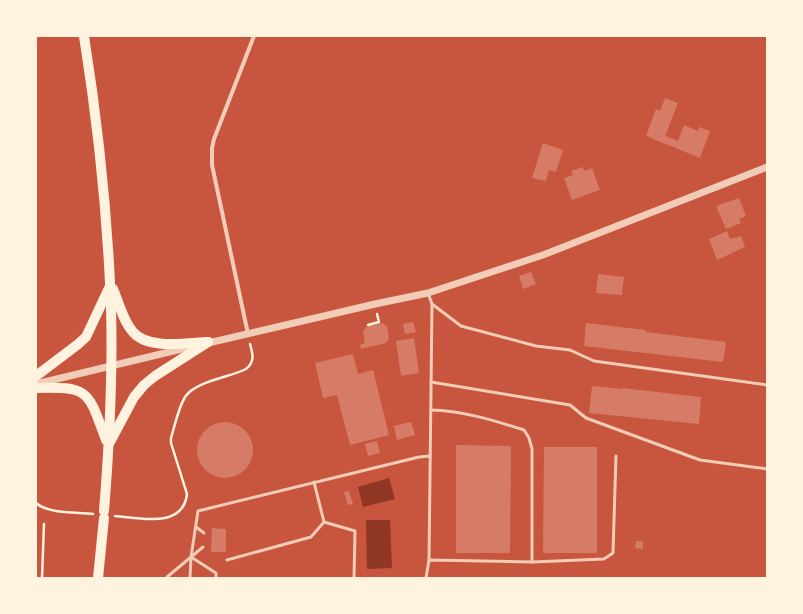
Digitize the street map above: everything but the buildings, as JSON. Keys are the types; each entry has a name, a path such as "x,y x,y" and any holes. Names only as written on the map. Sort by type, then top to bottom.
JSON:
{"main road":[{"path":"84,36 94,95 100,150 110,284 111,366 108,446 104,515 98,578"},
{"path":"110,284 127,324 133,333 141,339 155,343 169,344 208,342"},
{"path":"36,376 78,345 86,337 110,284"},
{"path":"108,446 134,397 144,385 155,376 208,342"},
{"path":"36,388 66,388 85,394 93,406 108,446"}],"street":[{"path":"248,334 213,172 211,156 214,139 254,36"},
{"path":"36,384 208,342 428,293 543,254 767,167"}],"lane":[{"path":"427,578 429,560 432,304 428,293"},
{"path":"432,304 461,326 536,346 570,350 594,361 767,385"},
{"path":"431,382 570,405 586,418 700,460 767,469"},
{"path":"431,410 441,410 474,417 524,430 529,438 532,449 532,562"},
{"path":"190,578 191,556 198,511 419,457 430,456"},
{"path":"429,560 532,562 604,559 613,553 616,456"},
{"path":"314,482 324,522"},
{"path":"227,560 311,537 324,522"},
{"path":"324,522 354,531 354,578"},
{"path":"196,527 204,533"},
{"path":"167,578 203,547"},
{"path":"191,556 216,574 216,578"}],"path":[{"path":"368,325 379,322 375,304"},
{"path":"151,519 172,516 183,508 186,502 187,494 171,443 171,438 185,398 191,392 208,382 242,371 250,366 253,355 248,334"},
{"path":"36,503 41,507 51,510"},
{"path":"42,578 44,524"}],"shaded area":[{"path":"389,478 395,499 363,507 358,487"},
{"path":"366,520 390,520 392,568 367,569"}]}
